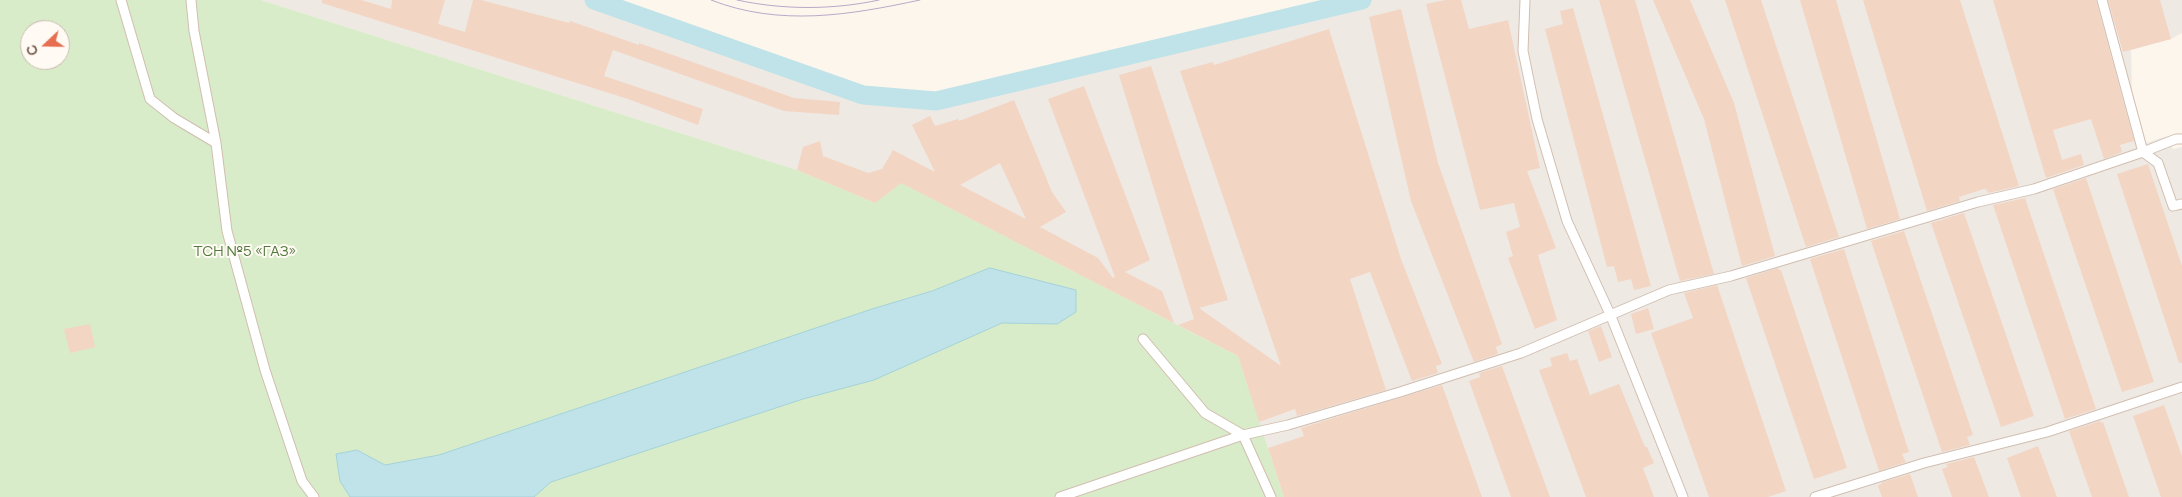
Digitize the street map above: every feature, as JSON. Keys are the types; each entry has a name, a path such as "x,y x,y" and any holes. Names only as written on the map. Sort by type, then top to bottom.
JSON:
{"lane":[{"path":"121,0 150,99 174,118 216,143"},
{"path":"191,0 194,31 216,143 229,241 266,370 302,481 314,497"},
{"path":"1525,0 1523,51 1537,120 1567,221 1610,314 1684,497"},
{"path":"2102,0 2143,152 2158,163 2173,206 2182,204"},
{"path":"1060,497 1243,435 1288,424 1457,374 1520,353 1669,290 1731,276 1978,202 2034,189 2176,139 2182,139"},
{"path":"1143,340 1205,413 1243,435 1271,497"},
{"path":"1815,497 1924,463 2047,432 2182,387"}],"shaded area":[{"path":"261,0 589,0 855,99 936,104 1347,0 2182,0 2182,33 2171,39 2131,50 2132,92 2146,143 2167,136 2173,149 2182,147 2182,497 1284,497 1238,356 1099,285 875,203 797,170"}],"green space":[{"name":"ТСН №5 «ГАЗ»","path":"0,0 261,0 797,170 875,203 901,183 1238,356 1284,497 0,497"}],"water":[{"path":"990,268 1076,290 1076,312 1057,324 1002,323 874,380 803,399 551,482 534,497 350,497 340,481 336,454 357,450 385,465 439,455 872,309 932,291"}],"building":[{"path":"322,0 361,0 391,9 392,0 445,0 438,24 465,32 473,0 481,0 569,23 570,21 639,45 639,43 794,98 840,102 839,115 784,111 613,50 604,76 703,109 698,125 628,99 322,3"},
{"path":"1445,0 1461,0 1469,29 1508,20 1540,168 1527,171 1556,248 1538,255 1557,320 1535,329 1508,258 1513,256 1506,232 1520,227 1514,203 1480,210 1426,4"},
{"path":"1599,0 1635,0 1714,274 1680,281"},
{"path":"1653,0 1690,0 1734,103 1775,256 1742,266 1704,119"},
{"path":"1725,0 1761,0 1839,237 1806,247"},
{"path":"1800,0 1836,0 1900,219 1867,229"},
{"path":"1863,0 1960,0 2019,186 1988,193 1984,189 1959,197 1960,201 1927,211"},
{"path":"1993,0 2096,0 2134,141 2120,145 2122,152 2104,159 2091,119 2053,130 2062,160 2081,154 2084,165 2046,178"},
{"path":"2108,0 2160,0 2171,39 2123,52"},
{"path":"1573,8 1651,286 1634,290 1631,279 1618,282 1614,266 1607,267 1545,29 1563,24 1560,11"},
{"path":"1401,9 1438,163 1502,344 1496,347 1498,354 1474,362 1411,201 1369,17"},
{"path":"1329,29 1401,259 1442,364 1436,366 1438,373 1412,381 1370,272 1350,279 1386,390 1297,416 1295,409 1259,422 1238,356 1178,325 1194,319 1119,75 1151,66 1228,300 1199,308 1281,366 1180,71 1213,62 1214,65"},
{"path":"1084,86 1150,260 1125,272 1162,291 1174,323 901,183 875,203 797,170 803,147 820,141 823,156 868,173 882,169 893,150 935,172 912,125 930,116 935,126 958,119 959,121 1014,100 1052,192 1066,212 1040,227 1098,258 1113,278 1115,277 1048,99","holes":["1000,163 1026,219 960,185"]},
{"path":"2148,164 2182,266 2182,363 2179,363 2117,174"},
{"path":"2086,178 2154,382 2122,392 2053,189"},
{"path":"2025,198 2096,409 2065,419 1993,205"},
{"path":"1964,213 2034,416 2001,427 1931,223"},
{"path":"1904,231 1973,435 1967,437 1970,445 1942,452 1871,241"},
{"path":"1844,249 1909,452 1902,454 1906,462 1879,471 1810,259"},
{"path":"1778,268 1781,270 1847,468 1814,479 1746,278"},
{"path":"1717,285 1786,491 1768,497 1709,497 1651,333 1693,318 1684,293"},
{"path":"1648,308 1654,329 1636,334 1631,314"},
{"path":"90,324 95,347 70,353 64,329"},
{"path":"1601,326 1612,357 1599,362 1588,331"},
{"path":"1567,353 1570,361 1577,359 1590,395 1619,384 1645,447 1647,447 1654,463 1643,468 1654,497 1586,497 1539,370 1552,366 1550,358"},
{"path":"1502,366 1550,497 1511,497 1469,381 1480,377 1479,373"},
{"path":"1442,385 1482,497 1284,497 1268,448 1304,436 1301,428"},
{"path":"2164,405 2182,456 2182,497 2161,497 2133,416"},
{"path":"2100,421 2101,423 2103,422 2129,497 2092,497 2069,431"},
{"path":"2038,446 2057,497 2021,497 2007,458"},
{"path":"1974,457 1989,497 1952,497 1942,469 1948,467 1946,464"},
{"path":"1910,474 1918,497 1882,497 1878,486 1883,482"}],"waterway":[{"path":"594,0 863,95 936,101 1362,0"}],"tram line":[{"path":"711,0 763,14 789,16 841,14 920,0"},
{"path":"737,0 772,6 808,8 844,6 879,0"}]}
